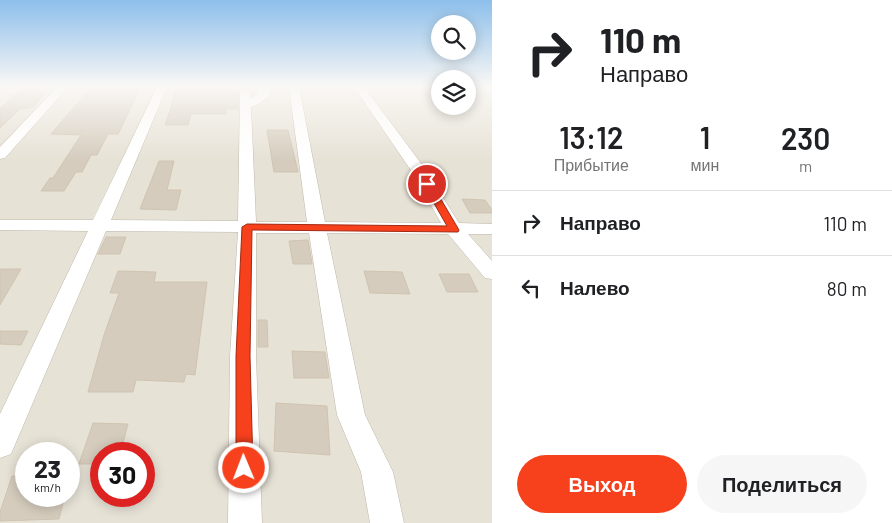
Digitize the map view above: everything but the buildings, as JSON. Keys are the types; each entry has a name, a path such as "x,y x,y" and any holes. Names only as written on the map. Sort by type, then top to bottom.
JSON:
{"street":[{"path":"0,156 41,111"},
{"path":"0,445 151,111"},
{"path":"245,523 243,356 251,111"},
{"path":"298,111 316,227 351,414 377,472 387,523"},
{"path":"377,111 418,169 454,230 492,273"},
{"path":"0,225 492,229"}],"shaded area":[{"path":"0,111 431,111 431,115 476,115 476,111 492,111 492,523 0,523"}],"route":[{"path":"244,468 243,356 247,227 454,230 427,184"}]}
